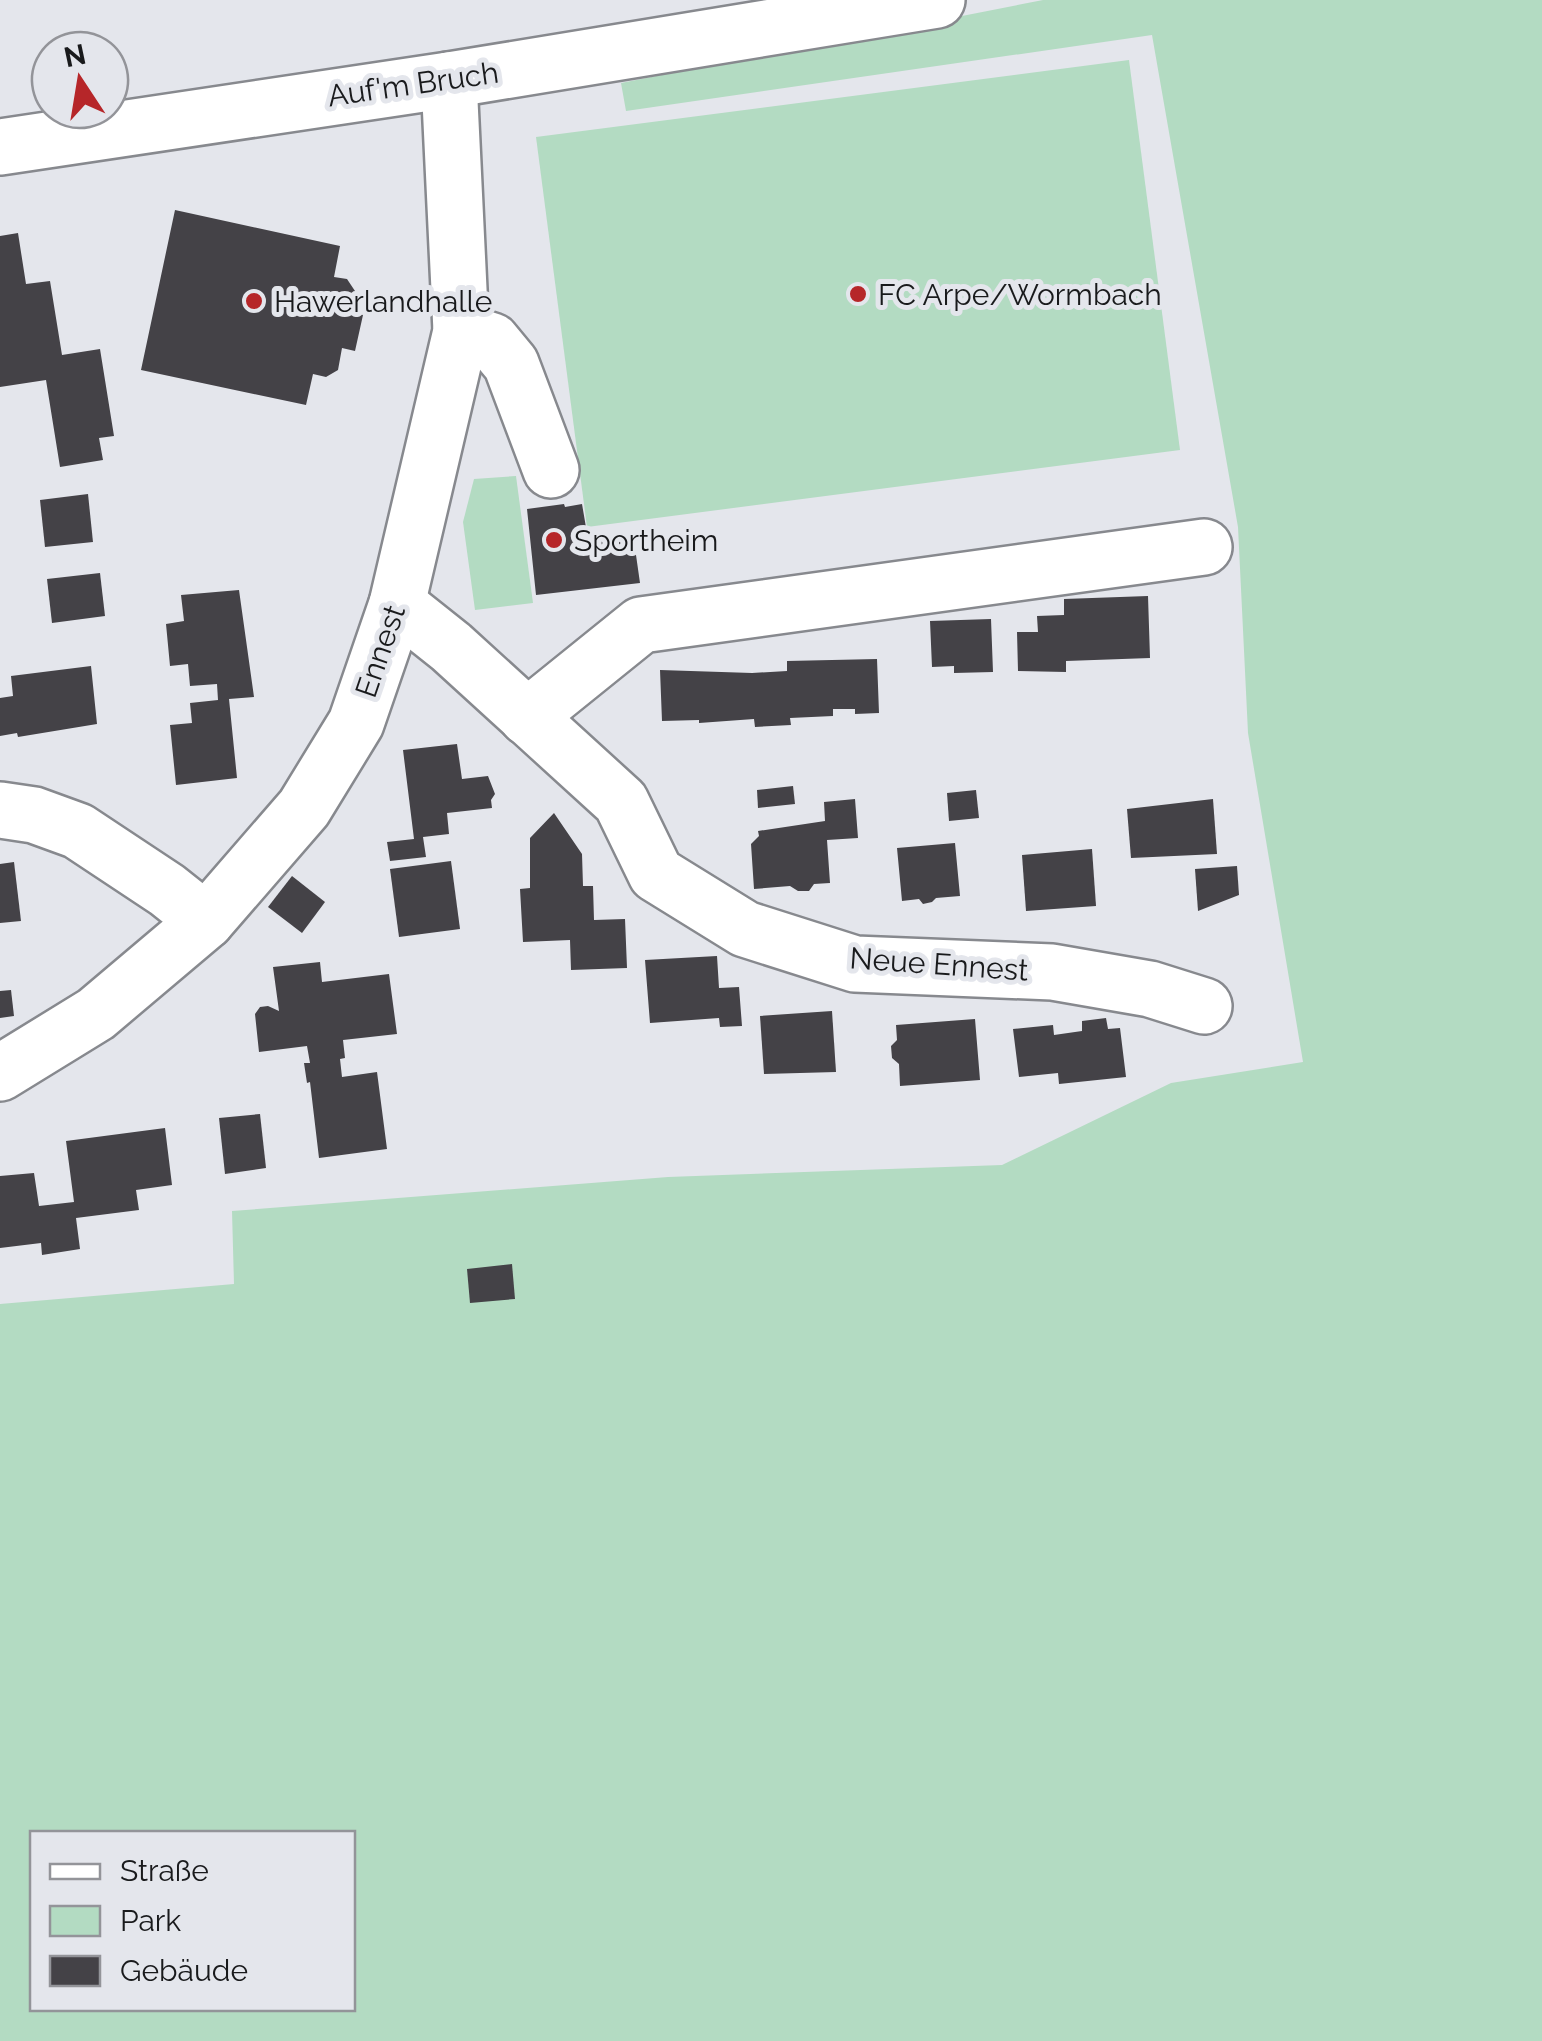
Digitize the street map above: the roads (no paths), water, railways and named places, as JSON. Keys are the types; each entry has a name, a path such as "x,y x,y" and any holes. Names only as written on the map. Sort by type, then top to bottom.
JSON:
{"street":[{"name":"Auf'm Bruch","path":"0,147 449,80 936,0"},
{"name":"Ennest","path":"0,1073 96,1014 206,921 304,808 356,723 397,604 461,330 449,80"},
{"path":"461,330 492,341 511,364 551,470"},
{"path":"528,717 640,625 1204,547"},
{"name":"Neue Ennest","path":"397,604 450,647 620,802 656,874 745,928 855,964 1052,972 1150,989 1204,1006"},
{"path":"0,810 34,816 78,831 206,921"}],"place":[{"name":"FC Arpe/Wormbach","path":"858,294"},
{"name":"Hawerlandhalle","path":"254,301"},
{"name":"Sportheim","path":"554,540"}]}
